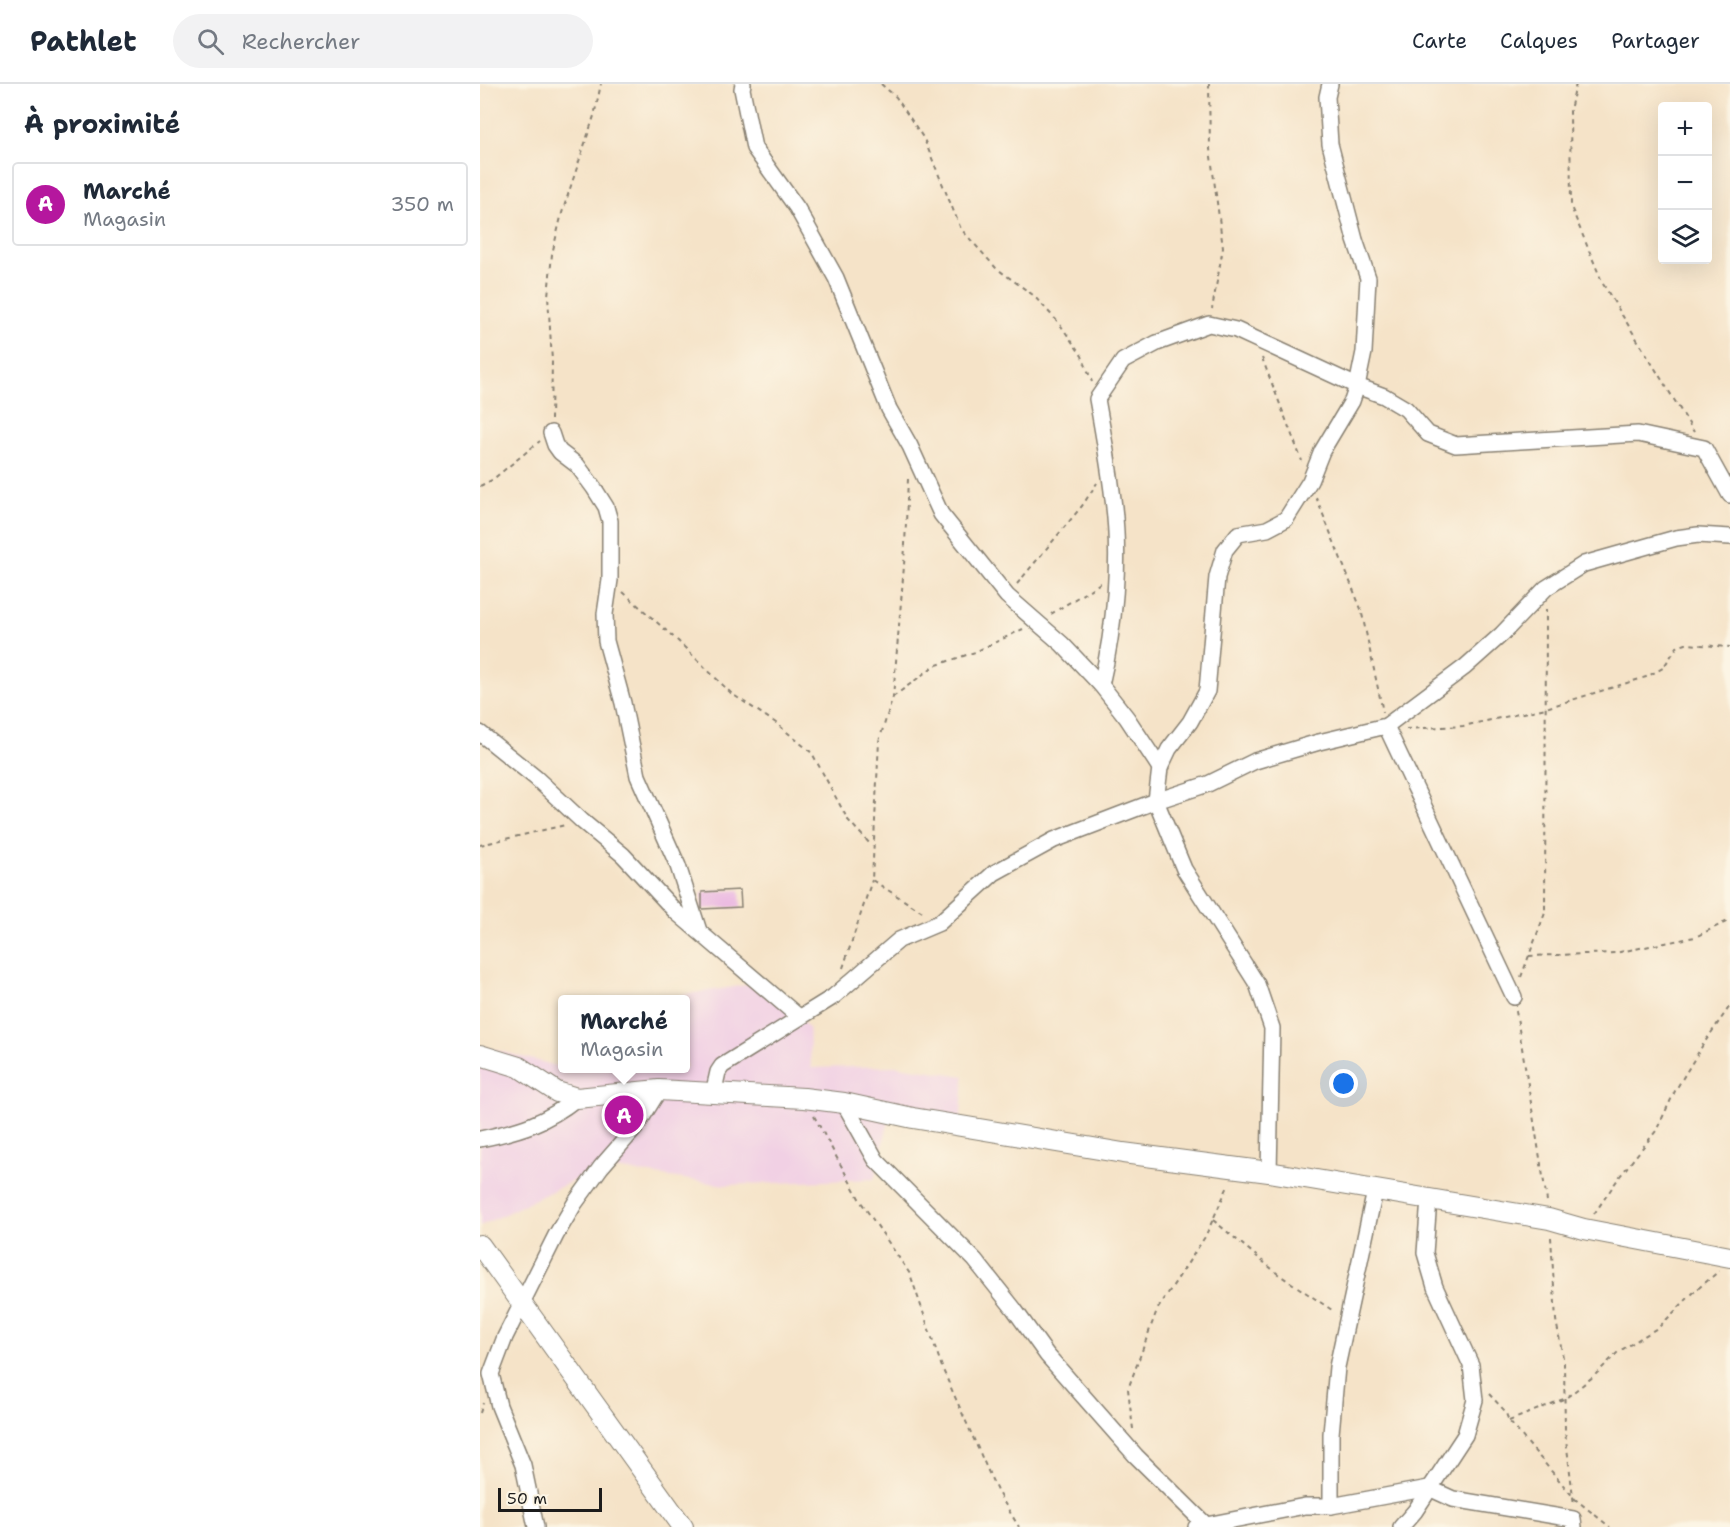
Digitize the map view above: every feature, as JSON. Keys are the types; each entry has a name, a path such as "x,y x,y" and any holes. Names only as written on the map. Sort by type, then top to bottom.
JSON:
{"street":[{"path":"743,84 742,89 754,148 797,208 836,278 889,409 910,446 941,514 1007,596 1039,622 1101,685 1127,718 1160,768"},
{"path":"1269,1172 1272,1028 1257,984 1184,869 1156,801 1160,768 1168,749 1190,722 1207,691 1217,577 1225,550 1238,534 1267,529 1286,519 1310,481 1322,451 1353,401 1357,386 1364,352 1368,278 1354,240 1330,144 1327,97 1330,84"},
{"path":"1101,685 1110,648 1116,574 1113,501 1098,399 1124,361 1157,343 1209,324 1236,330 1357,386 1384,396 1406,409 1428,434 1456,445 1638,434 1704,448 1730,495"},
{"path":"551,433 560,452 577,465 606,507 610,520 610,580 605,614 606,641 623,703 638,776 678,866 699,931"},
{"path":"713,1094 718,1072 722,1066 833,997 899,940 939,923 994,873 1010,863 1054,840 1208,784 1255,761 1389,725 1465,667 1502,634 1546,588 1584,564 1676,538 1698,535 1730,537"},
{"path":"1389,725 1514,997"},
{"path":"480,734 536,778 623,855 676,912 799,1017"},
{"path":"480,1054 519,1067 557,1092 577,1098 659,1090 804,1098 844,1103 925,1120 1236,1169 1269,1172 1550,1219 1727,1262"},
{"path":"536,1527 523,1465 499,1406 491,1374 505,1337 556,1235 575,1203 601,1167 636,1127 659,1090"},
{"path":"480,1139 538,1124 557,1114 577,1098"},
{"path":"844,1103 876,1160 975,1260 1047,1355 1201,1526 1305,1506 1331,1506 1429,1488 1453,1499 1574,1523"},
{"path":"1331,1506 1331,1434 1337,1367 1375,1191"},
{"path":"1401,1527 1415,1511 1465,1435 1475,1400 1471,1365 1435,1287 1425,1253 1429,1199"},
{"path":"480,1245 682,1527"}],"path":[{"path":"480,486 492,480 551,433 552,361 548,296 552,254 562,213 594,116 601,84"},
{"path":"881,84 896,97 924,139 961,229 996,268 1033,295 1059,323 1082,356 1098,399"},
{"path":"1209,84 1210,149 1223,248 1209,324"},
{"path":"1576,84 1570,110 1570,207 1603,284 1704,448"},
{"path":"1255,339 1360,609 1389,725 1407,729 1463,726 1546,708 1646,677 1663,668 1677,647 1686,644 1730,647"},
{"path":"1007,596 1082,506 1108,467"},
{"path":"833,997 872,880 879,741 893,697 904,566 908,479"},
{"path":"893,697 934,666 975,652 1039,622 1116,574"},
{"path":"610,580 678,641 732,694 776,723 812,753 848,820 873,846"},
{"path":"1546,588 1545,913 1514,997 1550,1219 1556,1320 1564,1363 1565,1431 1575,1499 1574,1523"},
{"path":"480,845 582,821"},
{"path":"872,880 939,923"},
{"path":"1529,956 1615,953 1695,937 1730,920"},
{"path":"1584,1229 1620,1176 1656,1131 1675,1091 1730,1006"},
{"path":"804,1098 861,1202 910,1274 943,1370 997,1491 1018,1527"},
{"path":"1136,1456 1128,1389 1157,1310 1205,1237 1236,1169"},
{"path":"1213,1220 1278,1274 1348,1320"},
{"path":"1509,1421 1566,1398 1594,1376 1618,1352 1659,1327 1727,1262"},
{"path":"1472,1377 1505,1411 1509,1421 1575,1499 1610,1527"}],"shaded area":[{"path":"760,983 809,1028 811,1068 897,1066 964,1076 960,1126 891,1113 874,1179 725,1185 601,1167 480,1226 480,1046 557,1066 558,1062 558,1073 690,1073 690,995 681,995"}],"building":[{"path":"740,890 741,907 702,909 702,892"}],"place":[{"name":"Marché","path":"624,1115"}]}
